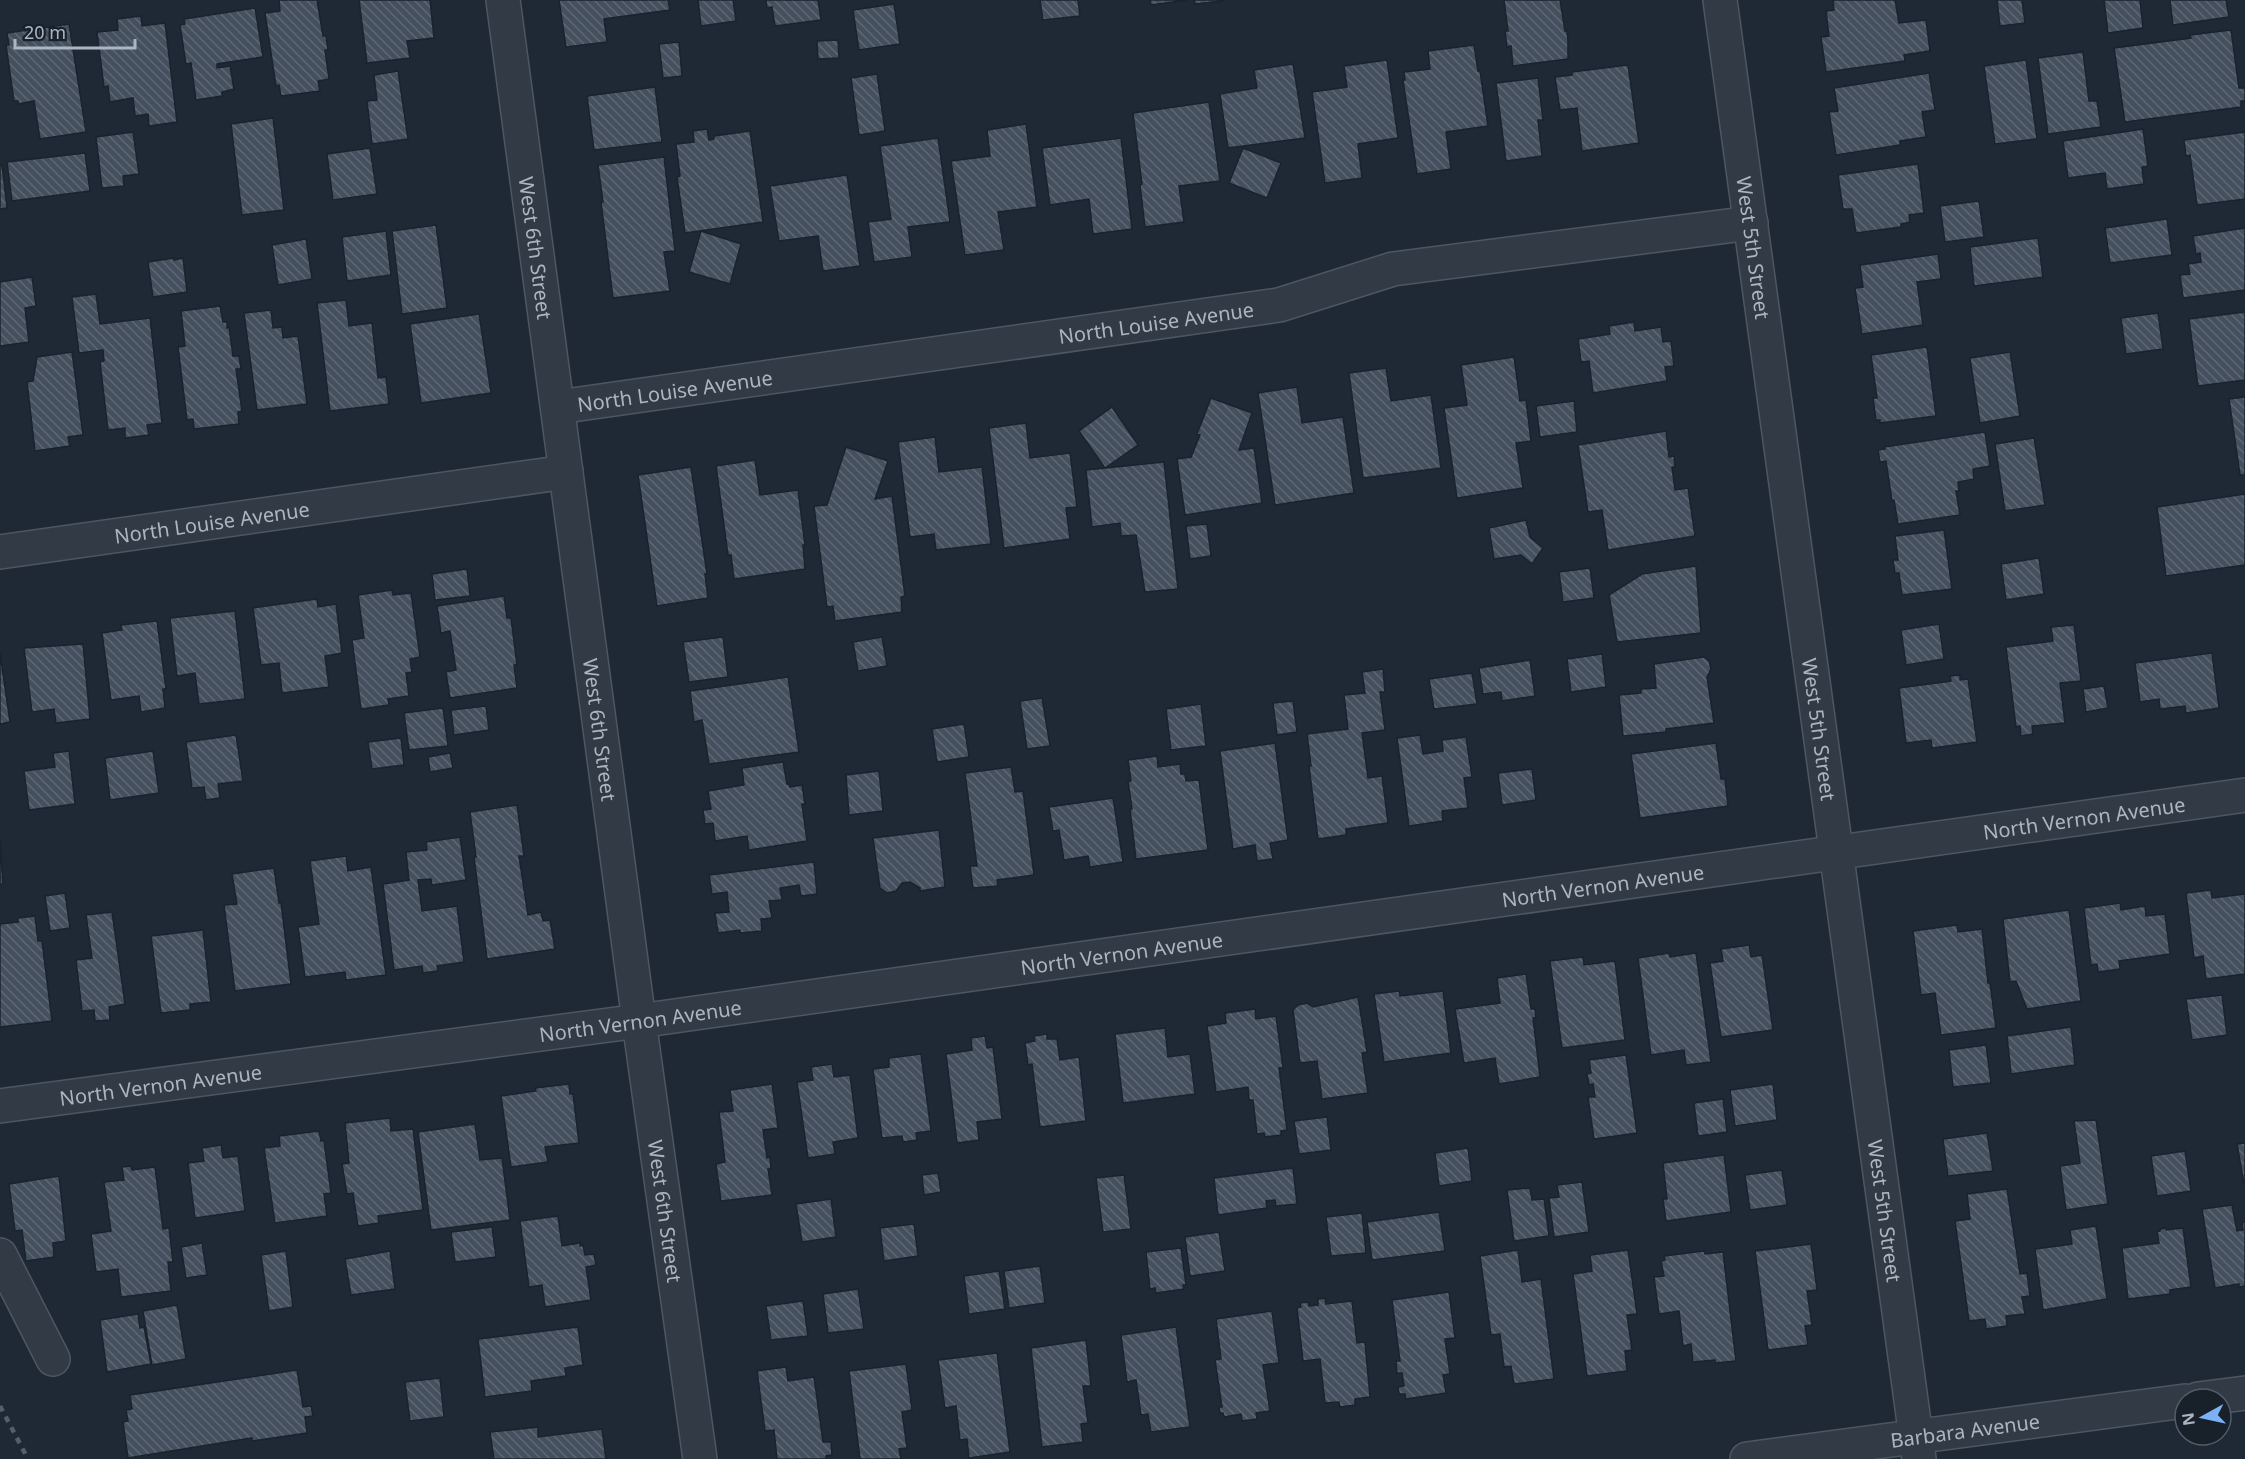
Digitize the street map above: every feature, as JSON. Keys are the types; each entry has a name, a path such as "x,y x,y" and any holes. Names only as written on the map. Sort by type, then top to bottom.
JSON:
{"street":[{"name":"West 6th Street","path":"502,0 700,1459"},
{"name":"West 5th Street","path":"1720,0 1918,1448"},
{"name":"North Louise Avenue","path":"558,407 1279,305 1393,269 1751,223"},
{"name":"North Louise Avenue","path":"0,552 566,471"},
{"name":"North Vernon Avenue","path":"0,1106 639,1022 2245,795"},
{"path":"0,1255 53,1359"},
{"name":"Barbara Avenue","path":"1748,1459 1918,1448 2173,1403"}],"building":[{"path":"279,0 317,0 323,36 326,36 328,50 325,50 329,79 318,81 320,91 281,96 279,85 276,86 265,13 280,11"},
{"path":"359,0 430,0 434,38 407,41 410,58 367,63"},
{"path":"559,0 668,0 670,10 604,19 607,42 566,47"},
{"path":"698,0 733,0 736,21 701,26"},
{"path":"766,0 818,0 821,20 775,26 772,7 767,8"},
{"path":"1040,0 1078,0 1080,16 1043,20"},
{"path":"1150,0 1187,0 1151,5"},
{"path":"1194,0 1223,0 1223,1 1195,4"},
{"path":"1504,0 1560,0 1565,31 1567,31 1568,59 1513,66 1511,46 1507,47 1505,31 1508,31"},
{"path":"1833,0 1895,0 1899,23 1926,20 1930,51 1904,55 1905,61 1826,72 1821,37 1829,36 1826,11 1834,10"},
{"path":"1997,0 2022,0 2025,23 2000,26"},
{"path":"2104,0 2140,0 2143,28 2108,33"},
{"path":"2170,0 2226,0 2229,17 2173,25"},
{"path":"894,4 900,44 859,50 853,10"},
{"path":"255,8 263,57 217,64 217,68 230,66 234,89 222,92 222,96 196,100 191,63 186,64 180,25 185,24 184,19"},
{"path":"141,16 142,26 165,23 177,122 149,126 148,114 135,116 133,98 110,102 108,86 104,87 97,32 118,30 117,19"},
{"path":"69,24 86,132 40,139 34,101 18,104 18,101 14,101 6,45 9,45 7,33"},
{"path":"2231,30 2239,88 2245,88 2245,101 2241,101 2241,107 2125,122 2114,48 2191,38 2190,35"},
{"path":"838,40 839,58 818,59 817,41"},
{"path":"679,42 682,76 663,78 659,44"},
{"path":"1474,45 1488,126 1446,132 1451,169 1417,174 1403,80 1405,80 1404,72 1430,69 1428,51"},
{"path":"2083,52 2089,101 2097,101 2101,127 2048,134 2038,58"},
{"path":"1387,60 1398,138 1358,144 1362,178 1325,183 1312,92 1347,87 1344,66"},
{"path":"2026,60 2037,139 1995,144 1984,66"},
{"path":"1293,64 1305,138 1228,148 1220,94 1257,88 1254,70"},
{"path":"1628,65 1639,143 1582,151 1577,108 1560,110 1555,77 1572,75 1572,72"},
{"path":"398,71 408,139 372,144 367,101 377,100 374,75"},
{"path":"1929,73 1935,110 1922,112 1926,137 1900,141 1900,145 1836,155 1829,112 1838,111 1834,88"},
{"path":"877,74 885,131 859,135 851,78"},
{"path":"1538,78 1543,120 1538,120 1542,156 1506,161 1496,83"},
{"path":"655,87 662,142 594,150 587,96"},
{"path":"1209,102 1220,181 1179,186 1184,222 1145,227 1133,113"},
{"path":"273,118 284,210 242,215 231,124"},
{"path":"1026,124 1037,207 998,212 1004,250 965,255 951,161 990,156 987,130"},
{"path":"707,129 709,140 714,139 714,136 750,131 763,222 685,233 677,177 680,176 676,144 694,142 693,131"},
{"path":"2143,129 2148,166 2142,167 2144,184 2107,189 2105,173 2068,178 2063,141"},
{"path":"133,132 139,174 123,176 124,186 102,188 96,137"},
{"path":"2245,132 2245,199 2197,205 2190,155 2186,156 2184,140"},
{"path":"938,138 950,222 908,227 912,257 874,262 868,222 891,219 880,146"},
{"path":"1121,138 1132,229 1093,234 1089,199 1050,205 1042,148"},
{"path":"370,148 377,194 333,200 327,154"},
{"path":"1243,148 1281,163 1267,198 1229,183"},
{"path":"85,153 90,191 12,201 7,162"},
{"path":"664,157 675,251 664,252 670,291 613,298 598,165"},
{"path":"1918,164 1924,213 1909,215 1910,222 1901,224 1901,227 1856,233 1852,209 1843,209 1838,175"},
{"path":"2,165 7,208 0,209 0,166"},
{"path":"847,175 860,266 823,271 818,236 779,241 770,186"},
{"path":"1979,201 1984,237 1945,242 1940,206"},
{"path":"2167,219 2172,255 2110,263 2105,228"},
{"path":"436,225 447,308 402,314 392,231"},
{"path":"2245,228 2245,290 2183,298 2180,275 2190,274 2188,264 2201,262 2200,253 2196,254 2193,236"},
{"path":"386,231 391,275 347,281 342,237"},
{"path":"701,231 741,244 730,284 689,272"},
{"path":"2038,238 2043,277 1974,286 1970,247"},
{"path":"306,239 312,279 278,285 272,245"},
{"path":"1938,254 1941,279 1917,282 1923,325 1862,334 1855,288 1863,287 1860,265"},
{"path":"174,258 174,260 183,258 187,292 153,297 148,262"},
{"path":"32,277 36,306 25,308 29,342 0,346 0,282"},
{"path":"96,294 100,324 150,318 162,423 147,425 149,435 125,438 125,428 108,430 100,362 104,361 103,350 79,353 72,297"},
{"path":"346,300 349,326 372,323 378,378 386,377 389,404 330,411 317,303"},
{"path":"220,306 223,322 227,322 227,328 229,327 233,356 239,356 241,369 236,369 242,411 238,412 239,424 194,429 193,419 187,420 178,347 185,346 181,311"},
{"path":"271,310 273,328 282,327 283,338 298,336 307,404 257,410 244,313"},
{"path":"2245,312 2245,380 2198,386 2189,319"},
{"path":"2158,313 2163,349 2126,354 2121,318"},
{"path":"479,314 491,393 421,403 410,324"},
{"path":"1634,322 1635,331 1661,327 1663,342 1671,341 1674,366 1665,367 1667,381 1593,393 1589,361 1581,362 1578,339 1610,334 1609,326"},
{"path":"1927,347 1936,416 1880,423 1880,420 1876,420 1873,398 1877,398 1871,355"},
{"path":"72,352 83,435 68,437 70,446 35,451 27,382 33,381 37,357"},
{"path":"2010,352 2020,416 1980,423 1970,358"},
{"path":"1514,357 1520,401 1526,400 1531,441 1516,443 1523,488 1457,498 1444,408 1467,405 1461,365"},
{"path":"1386,368 1391,401 1431,395 1441,468 1363,478 1349,373"},
{"path":"1297,387 1302,423 1343,417 1354,493 1275,505 1258,393"},
{"path":"2245,397 2245,475 2240,475 2229,399"},
{"path":"1211,398 1252,413 1239,450 1254,448 1262,503 1185,515 1177,459 1191,457"},
{"path":"1574,401 1577,432 1540,437 1536,406"},
{"path":"1112,407 1138,445 1105,468 1079,431"},
{"path":"1026,423 1030,458 1070,453 1077,507 1066,508 1070,539 1004,548 989,428"},
{"path":"1666,431 1669,457 1674,456 1675,467 1672,467 1675,490 1688,488 1695,536 1608,550 1602,510 1588,512 1578,445"},
{"path":"1985,432 1990,466 1973,469 1974,479 1958,482 1959,491 1956,491 1960,515 1898,524 1886,461 1880,462 1878,450 1885,449 1884,447"},
{"path":"935,437 939,472 982,467 991,544 936,550 934,534 910,537 898,442"},
{"path":"2034,438 2045,505 2005,511 1995,444"},
{"path":"846,447 888,461 875,499 892,496 905,596 901,597 902,612 835,621 833,606 827,607 814,506 827,505"},
{"path":"755,460 760,495 798,490 805,545 803,545 805,569 734,579 731,555 728,555 716,466"},
{"path":"1164,462 1178,589 1145,592 1136,535 1121,536 1120,523 1092,527 1086,470"},
{"path":"691,467 707,574 705,574 708,598 657,606 638,475"},
{"path":"2245,494 2245,565 2166,576 2157,507"},
{"path":"1526,520 1530,537 1543,548 1532,564 1521,555 1494,559 1489,528"},
{"path":"1207,524 1211,556 1190,559 1186,526"},
{"path":"1944,530 1952,589 1902,595 1899,573 1895,573 1893,560 1898,560 1895,536"},
{"path":"2039,558 2044,594 2006,600 2001,564"},
{"path":"1696,566 1701,633 1617,642 1609,595 1642,574"},
{"path":"1590,568 1594,598 1563,602 1559,572"},
{"path":"467,569 470,596 435,600 432,574"},
{"path":"392,590 393,595 411,593 420,657 410,659 412,672 406,673 409,696 388,699 389,705 361,709 352,640 364,638 358,595"},
{"path":"504,596 507,618 511,618 517,665 514,665 517,688 450,698 446,672 456,670 450,631 441,633 437,606"},
{"path":"317,599 318,607 336,604 342,653 325,656 329,687 282,693 279,663 261,665 253,608"},
{"path":"235,611 245,699 199,704 195,673 177,676 170,618"},
{"path":"157,621 166,689 163,689 165,708 141,712 139,696 111,700 102,633 122,630 121,625"},
{"path":"1939,624 1944,659 1906,665 1901,630"},
{"path":"2074,625 2081,681 2060,683 2065,723 2032,726 2033,734 2021,736 2020,726 2016,727 2006,647 2053,641 2051,627"},
{"path":"723,637 728,677 689,682 683,642"},
{"path":"882,637 887,666 858,671 853,642"},
{"path":"83,644 90,719 56,723 54,709 32,712 24,648"},
{"path":"0,653 10,722 0,724"},
{"path":"2212,653 2219,708 2186,713 2185,706 2160,709 2159,699 2140,702 2135,663"},
{"path":"1602,654 1606,687 1571,692 1567,659"},
{"path":"1704,657 1709,661 1711,669 1707,677 1714,723 1666,729 1666,732 1623,736 1619,695 1641,693 1641,689 1656,688 1654,664"},
{"path":"1530,660 1535,696 1502,701 1501,692 1483,694 1479,668"},
{"path":"1383,669 1385,692 1380,692 1385,730 1362,733 1368,778 1382,776 1388,823 1346,829 1346,835 1318,839 1307,734 1348,729 1344,695 1365,693 1362,672"},
{"path":"1472,673 1477,704 1434,709 1429,679"},
{"path":"1960,675 1960,680 1968,679 1977,742 1932,748 1931,740 1906,743 1899,688 1951,681 1950,676"},
{"path":"788,677 799,752 709,764 702,720 694,722 690,691"},
{"path":"2104,686 2108,708 2086,712 2083,689"},
{"path":"1042,698 1050,746 1027,749 1020,701"},
{"path":"1293,701 1297,732 1277,735 1273,703"},
{"path":"1201,704 1206,746 1171,750 1166,709"},
{"path":"486,706 489,730 454,735 451,710"},
{"path":"443,708 448,746 409,750 404,713"},
{"path":"964,724 969,757 937,762 932,729"},
{"path":"236,735 243,781 218,784 220,798 206,800 204,787 192,788 186,742"},
{"path":"1420,735 1423,754 1443,751 1442,740 1466,737 1472,777 1464,778 1468,808 1442,811 1443,821 1409,826 1397,738"},
{"path":"401,738 404,765 372,769 368,742"},
{"path":"1275,743 1288,840 1270,843 1273,859 1257,861 1255,845 1233,849 1220,751"},
{"path":"1716,743 1721,779 1725,779 1728,806 1640,818 1631,754"},
{"path":"69,751 75,804 29,810 24,771 55,767 53,753"},
{"path":"153,751 159,793 110,800 105,758"},
{"path":"450,753 453,768 430,772 428,757"},
{"path":"1157,756 1158,767 1180,764 1181,774 1185,774 1186,781 1199,780 1208,850 1136,859 1130,809 1132,809 1128,781 1131,781 1128,760"},
{"path":"783,762 787,784 790,787 802,785 807,841 749,850 747,836 715,841 713,823 705,824 703,810 711,809 708,791 744,785 742,768"},
{"path":"1011,767 1015,792 1023,791 1034,875 997,880 998,886 973,888 970,866 977,866 965,773"},
{"path":"1532,769 1536,800 1502,805 1498,773"},
{"path":"879,771 883,811 849,815 846,775"},
{"path":"1113,798 1123,862 1090,867 1088,856 1064,860 1059,830 1053,831 1049,807"},
{"path":"517,805 524,856 519,856 528,915 541,912 543,921 550,920 555,949 487,959 470,812"},
{"path":"939,830 945,887 920,891 920,888 910,882 902,883 896,891 887,893 880,888 873,838"},
{"path":"460,837 466,880 432,885 431,879 418,880 422,911 457,906 464,962 437,966 438,971 423,973 422,966 394,970 383,884 409,880 406,852 427,850 426,842"},
{"path":"0,841 3,884 0,884"},
{"path":"346,856 348,871 371,867 386,975 346,980 345,972 305,977 298,927 319,924 310,861"},
{"path":"814,862 817,894 801,896 799,885 780,888 782,900 769,901 772,918 761,919 762,931 740,933 740,930 718,933 715,913 729,912 727,892 712,894 709,875"},
{"path":"274,868 279,903 281,903 291,984 235,991 224,905 237,904 232,874"},
{"path":"2211,890 2212,898 2245,894 2245,974 2206,979 2203,956 2194,958 2186,893"},
{"path":"65,893 70,928 50,931 45,896"},
{"path":"2120,903 2121,910 2145,906 2146,916 2165,914 2170,954 2119,961 2120,969 2098,972 2097,964 2091,965 2084,908"},
{"path":"2069,910 2081,1001 2027,1009 2016,981 2010,982 2003,919"},
{"path":"112,912 125,1004 109,1007 110,1020 95,1021 94,1010 82,1011 76,960 92,958 86,915"},
{"path":"35,916 38,941 42,941 52,1021 0,1027 0,924 18,922 18,918"},
{"path":"1957,925 1958,932 1982,929 1996,1028 1941,1035 1935,993 1921,995 1913,931"},
{"path":"203,930 211,1002 190,1004 190,1010 161,1013 151,936"},
{"path":"1749,945 1751,957 1762,955 1773,1030 1721,1037 1710,963 1723,961 1721,949"},
{"path":"1669,953 1670,957 1696,953 1711,1062 1686,1065 1684,1050 1651,1055 1638,958"},
{"path":"1583,957 1584,965 1615,961 1625,1040 1562,1048 1550,961"},
{"path":"1526,974 1531,1009 1535,1009 1536,1018 1533,1018 1540,1077 1499,1084 1495,1058 1464,1063 1455,1009 1500,1003 1497,978"},
{"path":"1399,991 1400,996 1443,991 1451,1053 1384,1062 1374,994"},
{"path":"2222,995 2227,1035 2192,1040 2186,999"},
{"path":"1358,997 1367,1052 1362,1053 1368,1093 1322,1099 1317,1061 1300,1063 1293,1010 1298,1005 1307,1003 1313,1007"},
{"path":"1255,1009 1256,1019 1276,1016 1283,1068 1279,1068 1287,1130 1281,1131 1281,1135 1265,1137 1264,1133 1257,1134 1253,1100 1249,1100 1248,1087 1216,1092 1207,1026 1226,1023 1225,1013"},
{"path":"2071,1027 2075,1065 2011,1074 2007,1036"},
{"path":"1165,1028 1168,1057 1190,1054 1195,1094 1123,1103 1115,1034"},
{"path":"1047,1034 1047,1039 1057,1039 1060,1060 1079,1057 1086,1121 1040,1127 1032,1064 1028,1065 1025,1043 1035,1041 1034,1036"},
{"path":"985,1036 987,1048 993,1047 1002,1119 977,1122 979,1140 957,1143 946,1054 972,1050 971,1038"},
{"path":"1986,1045 1991,1083 1953,1087 1949,1050"},
{"path":"921,1054 931,1131 916,1133 917,1140 903,1142 902,1136 882,1138 873,1069 889,1067 889,1058"},
{"path":"1626,1055 1637,1133 1594,1139 1588,1097 1595,1097 1593,1084 1589,1085 1587,1074 1591,1073 1589,1060"},
{"path":"832,1064 834,1077 850,1075 858,1138 833,1142 835,1154 808,1158 797,1082 813,1080 811,1067"},
{"path":"569,1084 570,1094 573,1094 579,1143 545,1147 548,1162 511,1167 501,1096 536,1091 535,1088"},
{"path":"772,1084 778,1128 763,1130 767,1158 770,1157 771,1169 768,1169 772,1195 721,1201 716,1164 725,1162 719,1112 733,1111 730,1090"},
{"path":"1773,1084 1777,1120 1735,1126 1730,1090"},
{"path":"1723,1099 1727,1132 1698,1136 1694,1103"},
{"path":"1327,1117 1331,1150 1299,1154 1294,1121"},
{"path":"390,1118 391,1131 413,1129 423,1210 378,1216 379,1223 358,1226 353,1193 347,1194 342,1164 349,1163 345,1123"},
{"path":"2096,1120 2108,1204 2066,1210 2060,1166 2080,1163 2074,1121"},
{"path":"475,1124 480,1160 502,1158 510,1220 431,1230 418,1132"},
{"path":"319,1131 321,1141 324,1141 331,1193 324,1194 327,1216 275,1223 264,1148 280,1146 279,1136"},
{"path":"1987,1133 1993,1171 1948,1176 1943,1139"},
{"path":"2245,1143 2245,1184 2244,1184 2237,1144"},
{"path":"221,1145 223,1158 238,1156 245,1211 195,1218 188,1163 204,1161 202,1148"},
{"path":"1468,1148 1472,1181 1439,1186 1435,1153"},
{"path":"2185,1151 2191,1191 2157,1196 2151,1156"},
{"path":"1724,1155 1731,1212 1666,1221 1663,1199 1667,1199 1663,1163"},
{"path":"131,1166 132,1170 155,1167 163,1229 169,1228 173,1262 168,1262 171,1291 121,1297 118,1269 96,1272 91,1234 111,1231 104,1182 124,1180 122,1167"},
{"path":"1293,1168 1297,1204 1276,1206 1275,1200 1266,1201 1267,1208 1218,1215 1214,1178"},
{"path":"1782,1170 1787,1205 1750,1210 1745,1175"},
{"path":"938,1173 941,1192 924,1195 922,1175"},
{"path":"1124,1175 1131,1229 1103,1232 1096,1178"},
{"path":"59,1176 66,1241 53,1243 54,1257 26,1261 22,1230 15,1231 9,1184"},
{"path":"1582,1182 1589,1232 1554,1237 1549,1198 1559,1197 1557,1185"},
{"path":"1530,1188 1532,1200 1544,1199 1549,1236 1514,1241 1507,1190"},
{"path":"2007,1189 2020,1274 2027,1273 2030,1296 2022,1297 2025,1314 2006,1316 2007,1326 1986,1329 1985,1319 1969,1321 1955,1221 1970,1219 1967,1194"},
{"path":"831,1199 836,1237 802,1242 796,1204"},
{"path":"2232,1205 2237,1231 2243,1230 2242,1222 2245,1222 2245,1286 2239,1287 2239,1284 2215,1288 2202,1209"},
{"path":"1439,1212 1445,1251 1372,1260 1367,1222"},
{"path":"1362,1213 1366,1253 1331,1256 1326,1217"},
{"path":"558,1216 562,1246 580,1243 580,1246 583,1245 585,1255 594,1254 596,1265 586,1267 591,1300 545,1307 542,1285 529,1287 520,1221"},
{"path":"914,1224 918,1256 884,1261 880,1228"},
{"path":"2096,1226 2107,1299 2043,1310 2035,1249 2072,1244 2070,1230"},
{"path":"492,1227 496,1257 455,1262 451,1232"},
{"path":"2166,1228 2166,1230 2183,1228 2191,1287 2170,1290 2170,1294 2128,1299 2122,1248 2159,1243 2157,1232"},
{"path":"1219,1232 1225,1271 1190,1276 1185,1237"},
{"path":"202,1243 207,1275 186,1278 181,1247"},
{"path":"1811,1244 1817,1290 1807,1291 1812,1325 1805,1326 1808,1345 1768,1350 1755,1251"},
{"path":"1181,1248 1186,1285 1183,1285 1184,1289 1156,1293 1155,1288 1150,1289 1146,1252"},
{"path":"1518,1250 1522,1282 1541,1279 1554,1379 1514,1384 1511,1366 1504,1367 1500,1334 1491,1335 1480,1256"},
{"path":"1628,1250 1637,1314 1627,1315 1632,1350 1625,1351 1627,1371 1587,1376 1573,1274 1592,1271 1590,1255"},
{"path":"286,1251 293,1307 269,1311 261,1255"},
{"path":"390,1251 395,1289 351,1295 345,1259"},
{"path":"1704,1251 1705,1254 1723,1252 1736,1361 1693,1362 1691,1344 1683,1346 1679,1311 1659,1314 1654,1277 1664,1276 1661,1261 1665,1260 1664,1256"},
{"path":"1040,1266 1045,1303 1009,1308 1004,1271"},
{"path":"999,1271 1005,1309 969,1314 964,1276"},
{"path":"858,1289 864,1329 828,1333 823,1294"},
{"path":"1449,1292 1455,1338 1445,1339 1450,1374 1443,1375 1446,1393 1406,1399 1405,1394 1399,1394 1398,1387 1404,1386 1402,1373 1397,1373 1396,1361 1400,1361 1392,1300"},
{"path":"1325,1298 1326,1304 1352,1301 1357,1343 1365,1342 1370,1397 1355,1399 1355,1405 1340,1407 1339,1402 1325,1403 1320,1359 1303,1361 1297,1308 1301,1307 1300,1303 1308,1302 1309,1306 1318,1305 1318,1299"},
{"path":"803,1301 808,1336 771,1340 766,1306"},
{"path":"177,1305 186,1359 152,1365 143,1311"},
{"path":"1272,1311 1279,1363 1263,1365 1270,1411 1256,1413 1257,1419 1242,1421 1241,1414 1224,1417 1219,1407 1222,1407 1215,1360 1221,1359 1216,1319"},
{"path":"138,1314 140,1328 144,1327 151,1364 107,1372 100,1320"},
{"path":"578,1327 583,1365 565,1368 566,1376 531,1381 532,1391 485,1397 478,1339"},
{"path":"1176,1327 1190,1427 1151,1432 1148,1414 1141,1415 1136,1380 1127,1382 1121,1335"},
{"path":"1086,1340 1091,1386 1083,1386 1088,1423 1081,1424 1083,1442 1042,1447 1031,1348"},
{"path":"997,1353 1010,1452 969,1458 967,1439 960,1440 956,1406 945,1408 938,1360"},
{"path":"906,1364 912,1410 902,1412 907,1448 899,1449 901,1459 860,1459 849,1371"},
{"path":"786,1367 788,1381 814,1377 823,1442 831,1442 832,1455 826,1456 826,1459 777,1459 774,1430 765,1431 757,1371"},
{"path":"297,1370 303,1407 311,1406 313,1416 305,1417 307,1433 252,1441 252,1438 128,1458 123,1422 128,1421 126,1410 132,1409 130,1395"},
{"path":"440,1378 444,1417 410,1421 405,1382"},
{"path":"538,1427 538,1437 602,1429 606,1459 494,1459 490,1432"}],"railway":[{"path":"0,1406 28,1459"}]}
